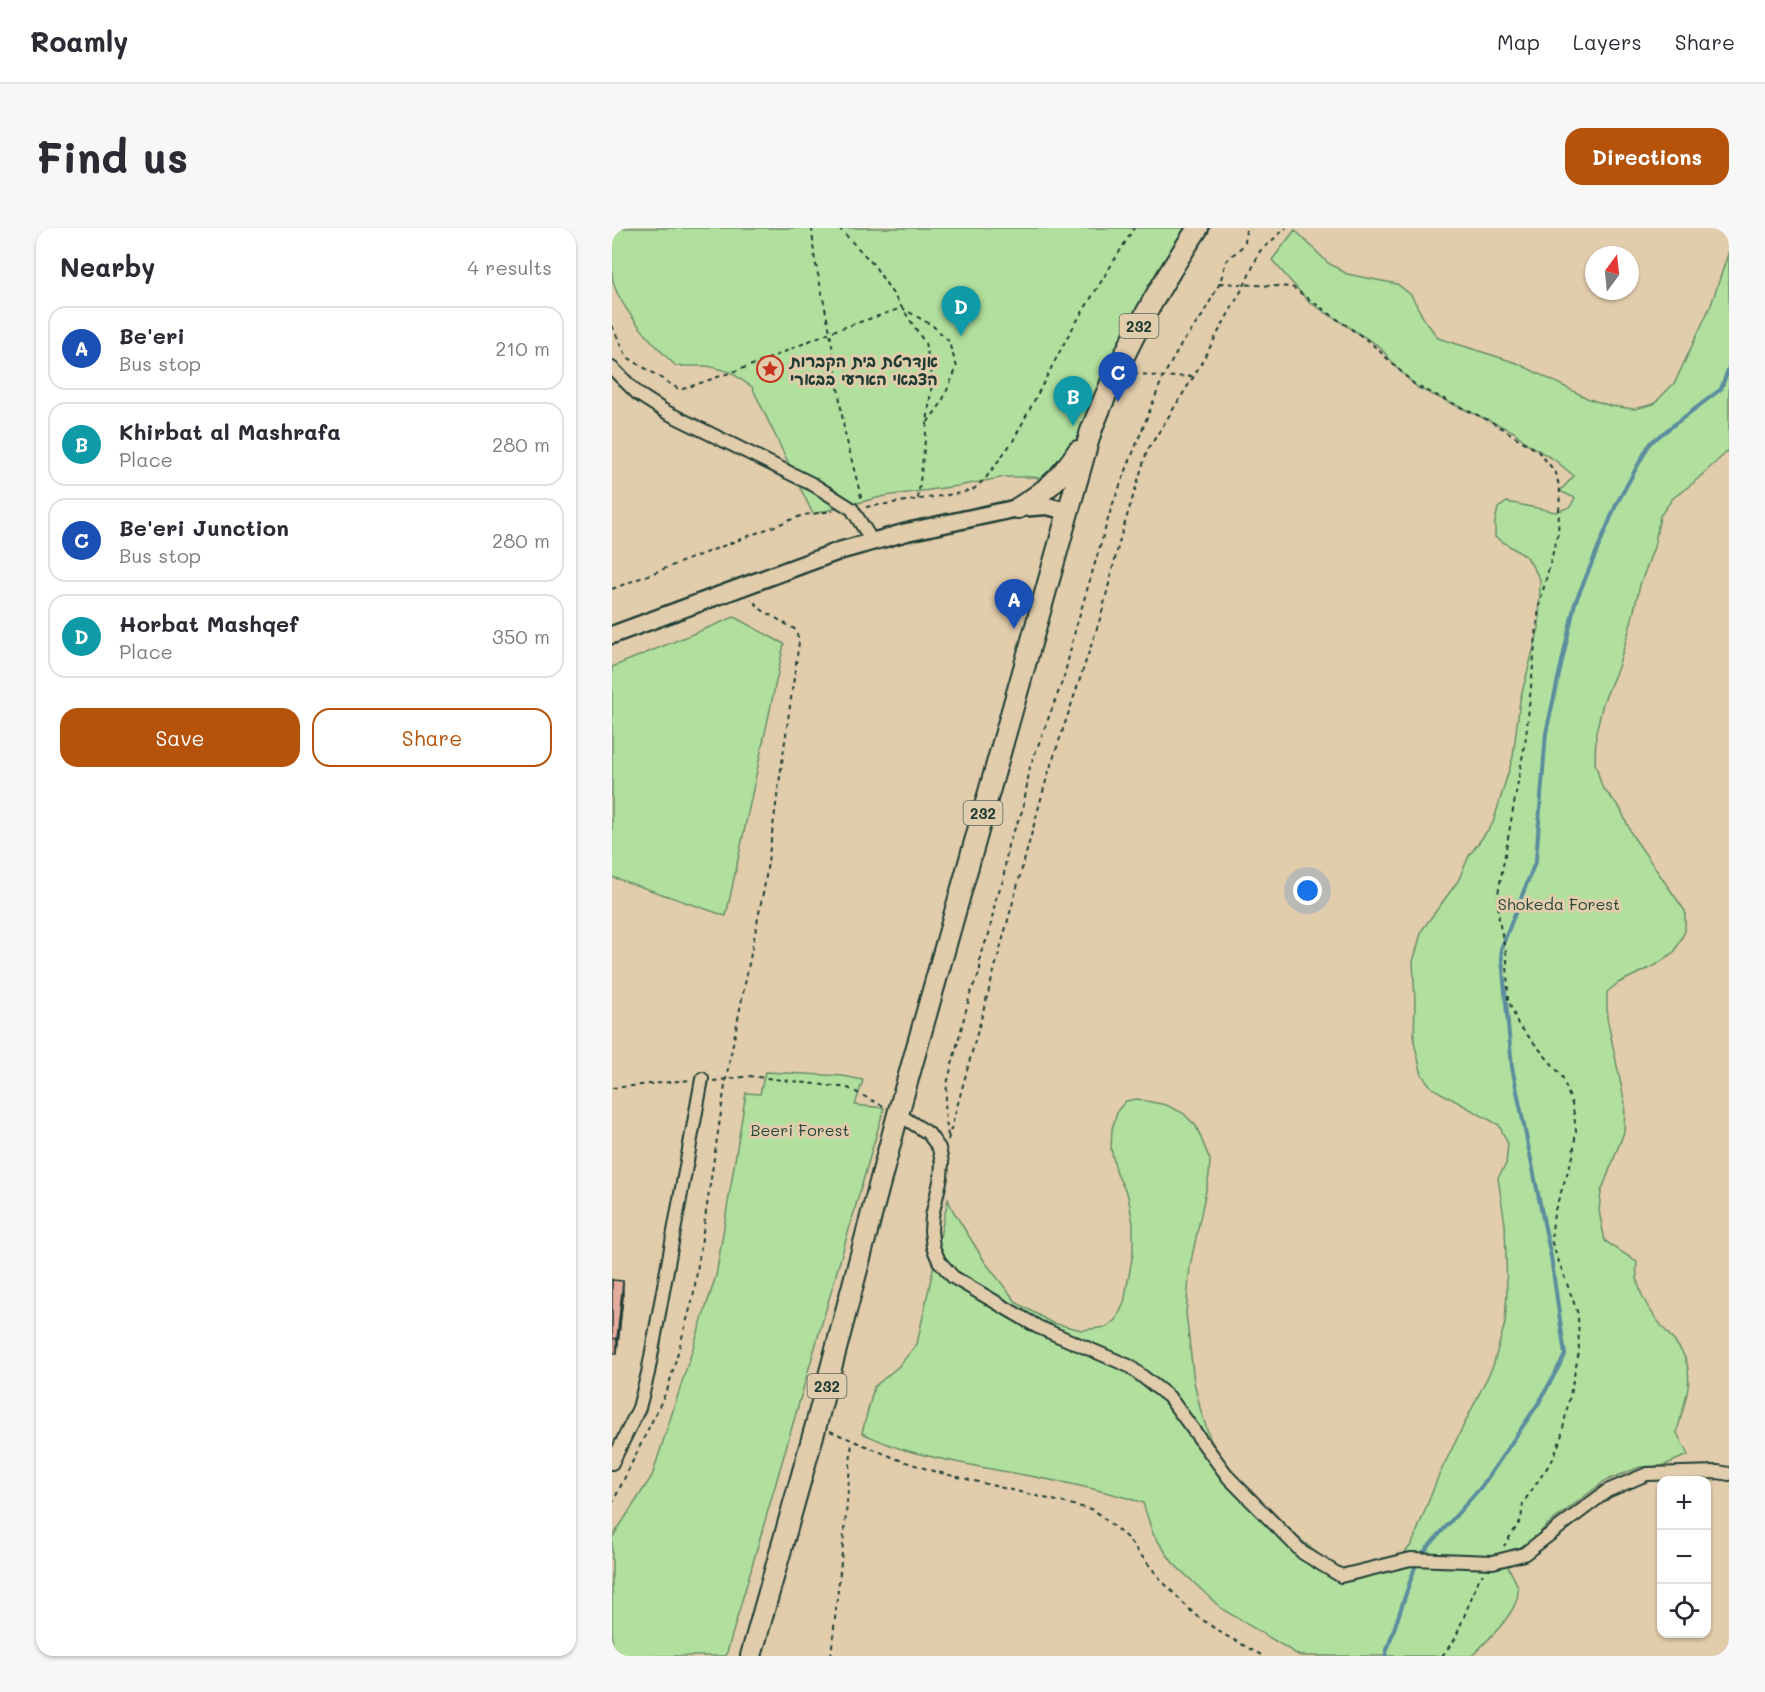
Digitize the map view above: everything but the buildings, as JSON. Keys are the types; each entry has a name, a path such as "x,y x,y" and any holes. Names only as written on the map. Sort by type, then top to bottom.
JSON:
{"main road":[{"name":"232","path":"751,1656 816,1425 898,1114 1091,431 1116,370 1164,279 1198,228"},
{"path":"1018,508 1044,492 1064,473 1091,431"},
{"path":"612,635 839,551 872,541 1018,508 1047,506 1067,511"}],"street":[{"path":"612,368 638,394 666,412 814,485 852,509 872,541"},
{"path":"612,1463 639,1408 648,1373 702,1079"},
{"path":"898,1114 928,1133 939,1148 942,1163 941,1177 931,1231 933,1247 939,1261 953,1277 1038,1327 1129,1366 1169,1397 1229,1478 1303,1553 1341,1576 1411,1559 1493,1562 1524,1554 1607,1491 1647,1474 1718,1472 1729,1474"}],"path":[{"path":"812,228 814,255 830,332 844,429 863,507 961,494 974,489 985,479 1013,441 1069,334 1134,228"},
{"path":"838,228 874,265 925,343 931,368 918,500"},
{"path":"942,1163 948,1134 945,1111 947,1084 971,991 980,972 980,955 989,934 996,898 1003,881 1008,845 1023,809 1030,767 1064,677 1076,627 1112,506 1163,377 1220,283 1226,261 1245,244 1246,228"},
{"path":"942,1163 1047,777 1101,616 1120,539 1147,451 1194,376 1245,284 1260,251 1286,228"},
{"path":"1220,283 1292,287 1371,343 1415,385 1492,423 1538,451 1557,473 1560,492 1558,533 1539,606 1526,737 1498,894 1499,921 1507,957 1508,999 1518,1024 1562,1076 1573,1107 1576,1130 1573,1156 1554,1213 1551,1240 1578,1314 1579,1352 1561,1438 1553,1458 1523,1503 1521,1520 1479,1579 1455,1639 1442,1656"},
{"path":"612,326 627,357 680,390 761,362 830,332 902,308 933,326 948,340 957,367 941,404 927,423"},
{"path":"1116,370 1163,377 1194,376"},
{"path":"612,589 803,515 852,509"},
{"path":"612,1504 668,1388 693,1299 726,1079 765,883 798,642 796,630 762,610 747,595 743,586"},
{"path":"612,1088 750,1076 848,1088 898,1114"},
{"path":"816,1425 897,1459 933,1471 1094,1510 1127,1538 1162,1581 1194,1614 1223,1634 1263,1656"},
{"path":"831,1656 852,1440"}],"green space":[{"path":"612,228 1204,228 1176,272 1124,374 1084,484 1032,477 1005,477 885,496 813,514 752,387 730,372 708,366 676,366 637,324 620,299 612,275"},
{"name":"Shokeda Forest","path":"1295,230 1328,263 1347,274 1397,284 1411,295 1438,338 1517,363 1589,399 1611,406 1634,409 1654,404 1675,382 1711,305 1729,251 1729,450 1673,498 1660,516 1654,547 1640,585 1618,667 1603,703 1596,732 1595,763 1602,787 1620,808 1632,835 1685,911 1685,931 1675,951 1656,965 1618,983 1607,992 1607,1018 1625,1104 1624,1132 1601,1192 1599,1211 1605,1241 1637,1262 1638,1283 1645,1302 1686,1360 1688,1390 1677,1433 1688,1455 1662,1466 1640,1467 1605,1481 1547,1525 1508,1567 1518,1589 1514,1607 1501,1626 1472,1656 1300,1656 1222,1609 1173,1563 1153,1534 1143,1503 1084,1487 934,1458 899,1448 862,1433 874,1387 899,1366 917,1344 948,1199 985,1262 1017,1303 1052,1323 1082,1330 1107,1327 1116,1320 1124,1303 1133,1253 1133,1223 1128,1196 1117,1174 1111,1149 1112,1129 1118,1110 1126,1101 1137,1099 1166,1105 1183,1113 1196,1126 1210,1160 1209,1176 1190,1266 1186,1313 1194,1382 1211,1441 1225,1465 1271,1515 1335,1568 1366,1573 1396,1563 1412,1544 1438,1477 1493,1366 1505,1323 1507,1291 1505,1224 1498,1178 1506,1164 1508,1144 1499,1125 1432,1088 1422,1075 1414,1042 1413,962 1422,930 1458,881 1469,856 1493,823 1513,757 1520,700 1539,628 1540,579 1527,557 1495,537 1498,508 1507,502 1556,512 1570,507 1575,498 1560,491 1574,476 1514,432 1418,388 1379,346 1309,302 1272,260"},
{"path":"734,617 784,644 726,916 612,877 612,667"},
{"name":"Beeri Forest","path":"765,1072 843,1076 863,1080 855,1105 884,1108 726,1656 612,1656 612,1538 652,1476 716,1276 746,1093 760,1094"}],"waterway":[{"path":"1421,1555 1482,1486 1540,1401 1565,1355 1551,1257 1512,1067 1501,949 1536,860 1546,733 1575,603 1616,505 1650,443 1721,389 1729,367"},
{"path":"1385,1656 1417,1561"}],"place":[{"name":"Horbat Mashqef","path":"961,336"},
{"name":"אנדרטת בית הקברות הצבאי הארעי בבארי","path":"770,369"},
{"name":"Be'eri Junction","path":"1118,402"},
{"name":"Khirbat al Mashrafa","path":"1073,426"},
{"name":"Be'eri","path":"1014,629"}]}
